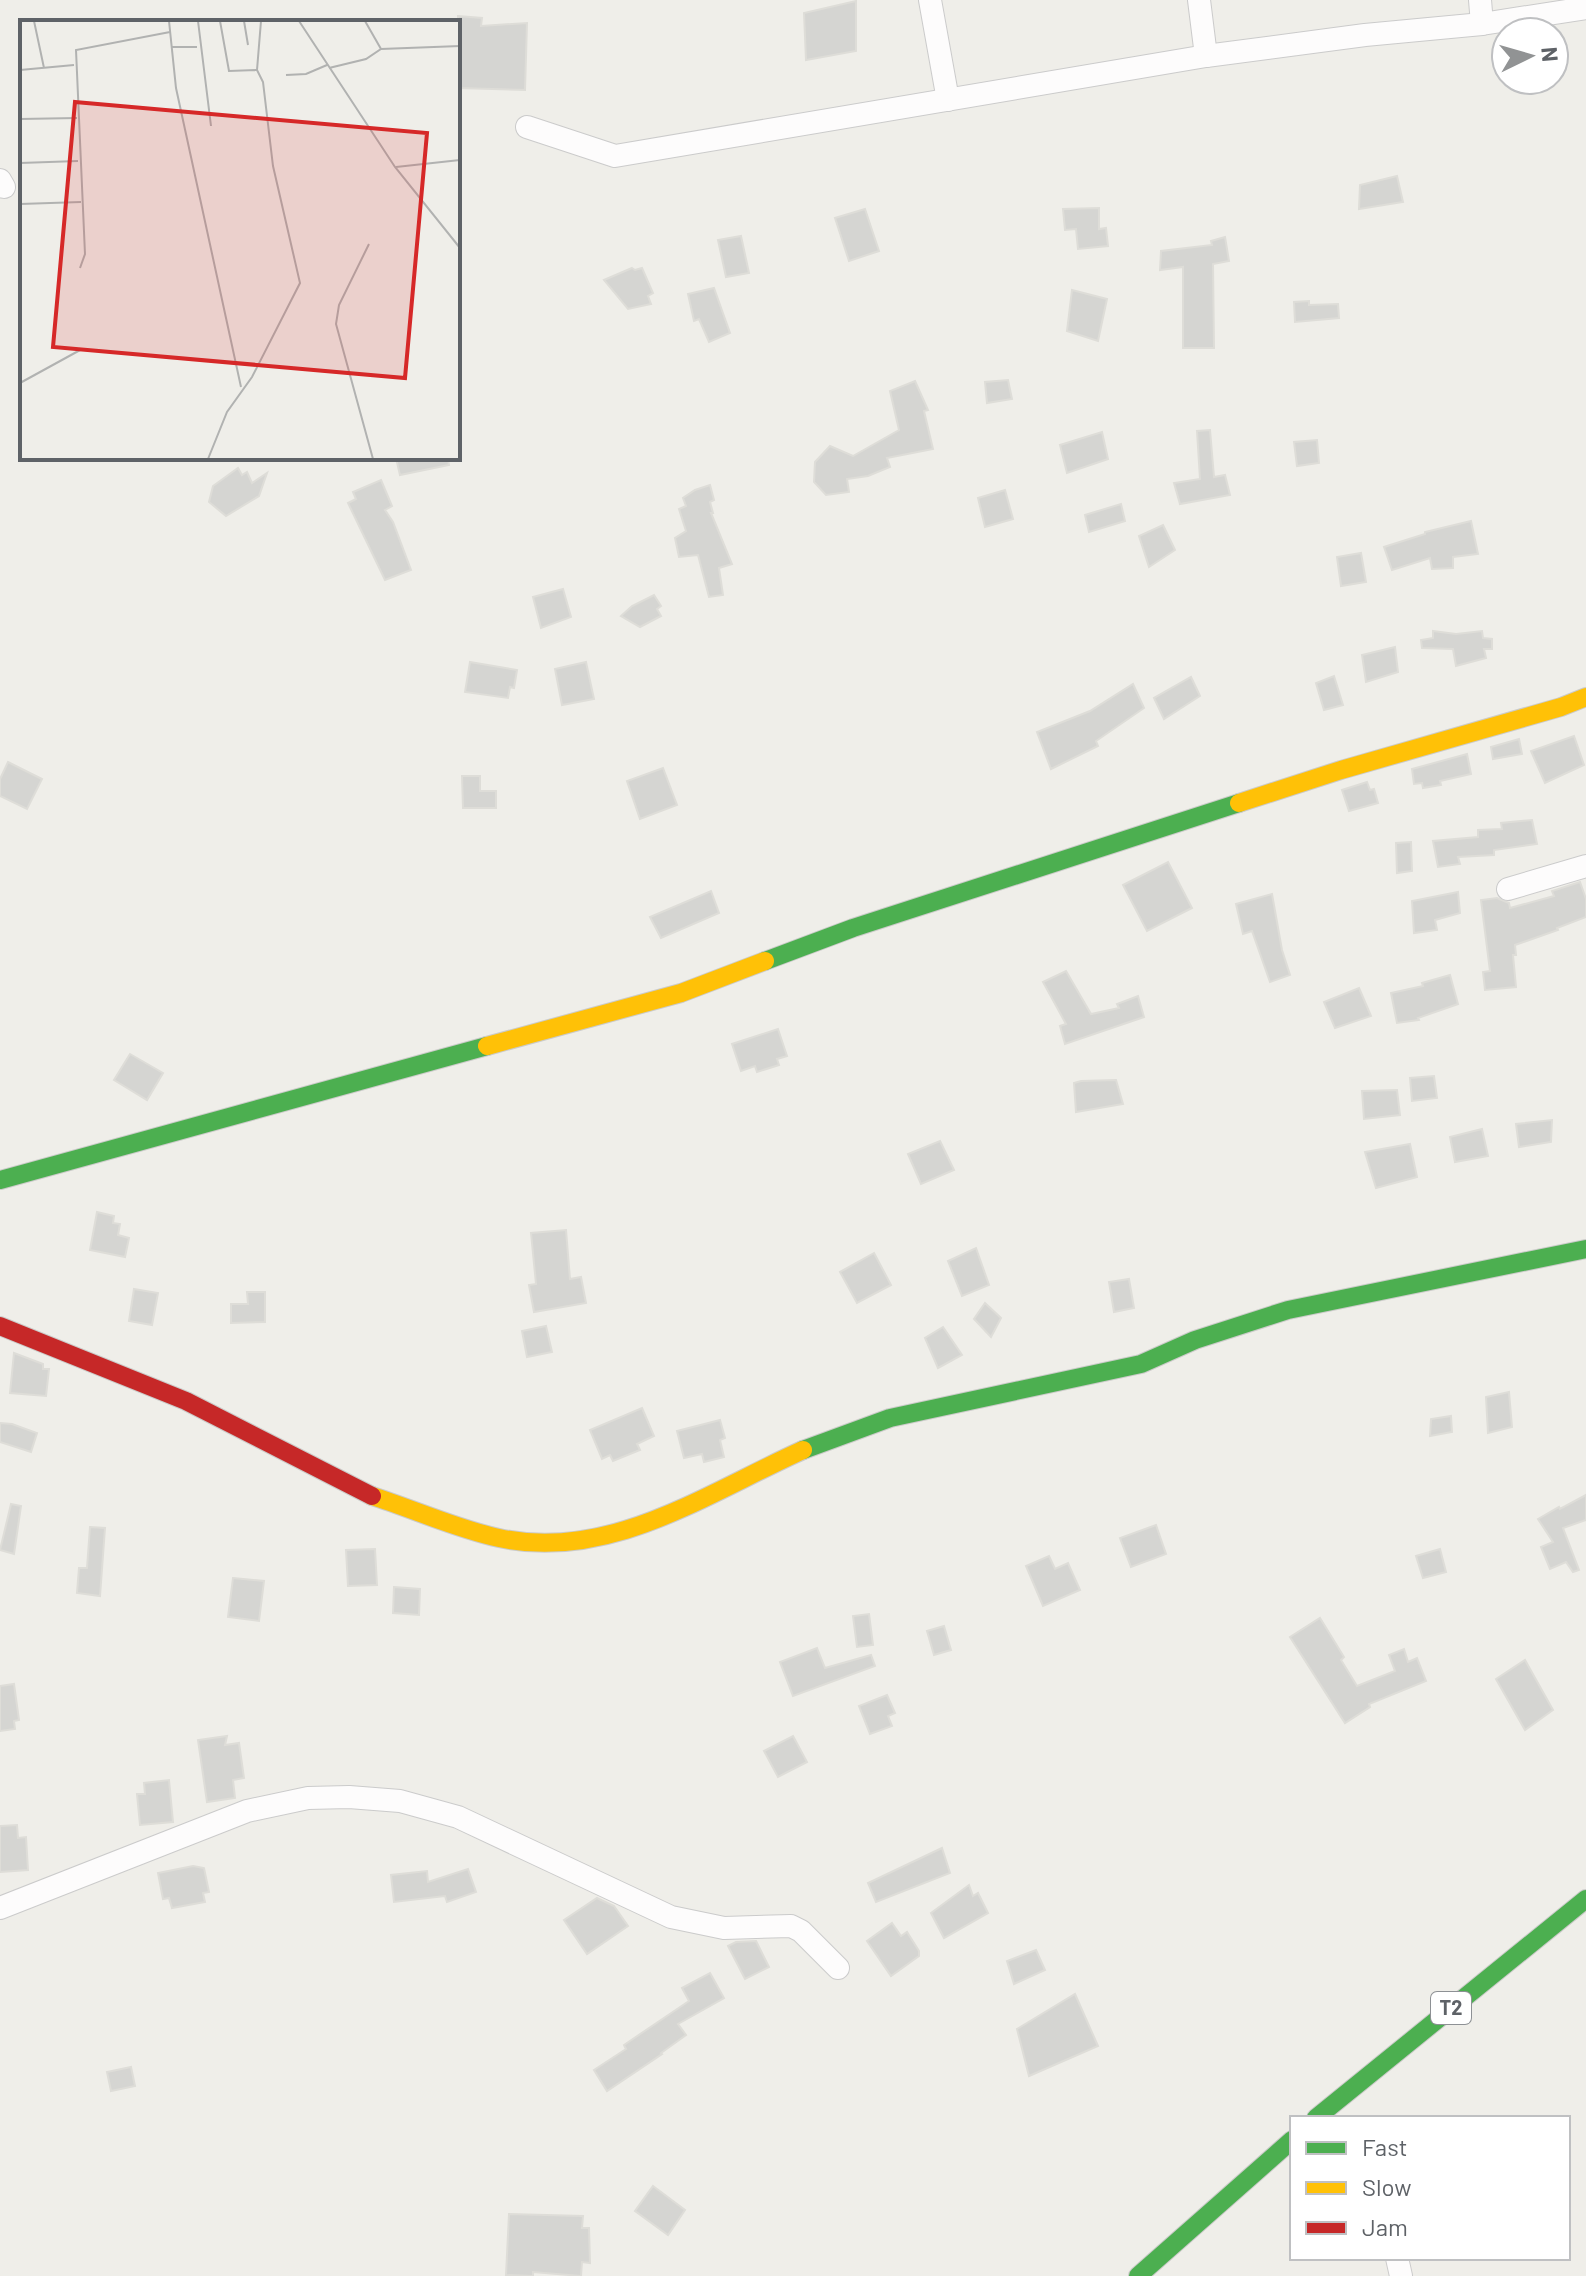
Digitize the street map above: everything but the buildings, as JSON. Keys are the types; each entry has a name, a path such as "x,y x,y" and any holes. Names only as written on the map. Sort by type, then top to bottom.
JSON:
{"main road":[{"path":"0,1180 681,993 853,928 1341,770 1586,697"},
{"path":"0,1326 186,1401 370,1495 499,1538 548,1544 588,1541 645,1525 802,1450 890,1418 1141,1364 1195,1340 1288,1310 1586,1249"},
{"name":"T2","path":"1318,2116 1586,1899"},
{"path":"1138,2276 1290,2142"}],"street":[{"path":"930,0 948,100"},
{"path":"1199,0 1206,56"},
{"path":"1480,0 1482,24"},
{"path":"527,127 615,156 1206,56 1365,35 1482,24 1586,8"},
{"path":"1508,889 1586,866"},
{"path":"0,1908 247,1811 308,1798 349,1797 400,1801 458,1817 671,1917 724,1928 791,1926 801,1931 838,1968"},
{"path":"1346,2092 1353,2116"}],"traffic: fast":[{"path":"765,961 853,928 1239,803"},
{"path":"0,1180 487,1046"},
{"path":"803,1450 890,1418 1141,1364 1195,1340 1288,1310 1586,1249"},
{"path":"1318,2116 1586,1899"},
{"path":"1138,2276 1290,2142"}],"traffic: slow":[{"path":"1239,803 1586,697"},
{"path":"487,1046 681,993 765,961"},
{"path":"372,1496 499,1538 540,1543 579,1540 618,1532 656,1519 803,1450"}],"traffic: jam":[{"path":"0,1326 186,1401 372,1496"}]}
